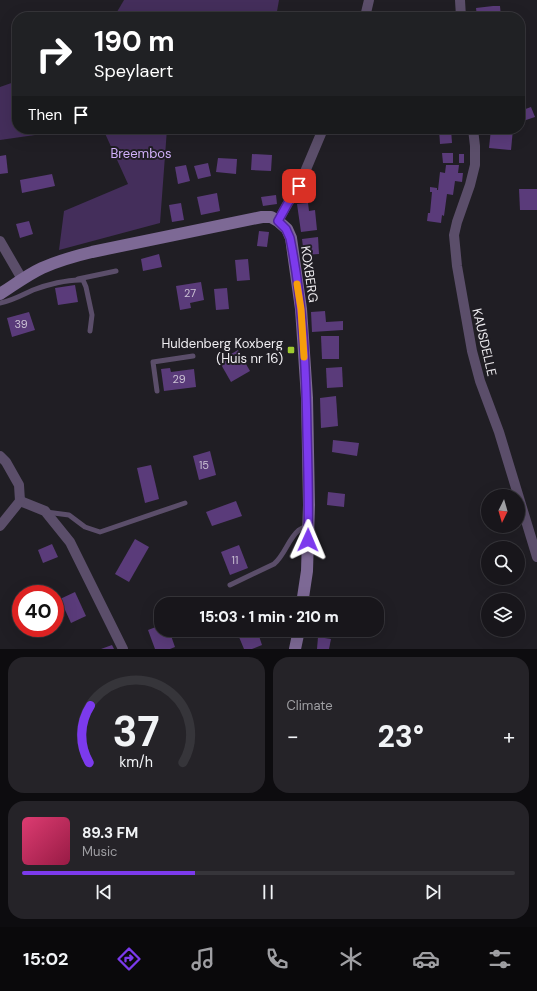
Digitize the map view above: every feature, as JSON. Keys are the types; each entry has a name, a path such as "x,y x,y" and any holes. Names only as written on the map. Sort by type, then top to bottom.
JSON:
{"street":[{"path":"366,12 369,0"},
{"path":"460,0 460,12"},
{"path":"0,294 42,268 92,252 262,217 271,217 278,221 299,186 321,134"},
{"name":"KAUSDELLE","path":"474,134 475,165 454,235 457,266 472,351 480,381 499,432 537,556"},
{"name":"KOXBERG","path":"278,221 286,229 290,238 301,309 307,398 309,505 307,571 303,597"},
{"path":"0,241 22,279"},
{"path":"0,456 6,462 19,485 20,501 0,526"},
{"path":"20,501 45,512 70,542 124,649"},
{"path":"295,649 298,637"}],"lane":[{"path":"0,303 9,301 34,290 61,282 116,271"},
{"path":"76,280 83,280 86,287 92,316 90,331"},
{"path":"157,391 153,362 193,356"},
{"path":"45,512 69,515 85,527 100,532 185,503"},
{"path":"230,585 274,564 280,559 293,537 299,530 308,524"}],"green space":[{"path":"124,0 279,0 277,12 117,12"},
{"name":"Breembos","path":"12,83 12,134 42,134 0,140 0,87"},
{"name":"Breembos","path":"105,134 167,134 160,223 59,250 64,211 128,184"}],"building":[{"path":"500,6 501,12 476,12 476,8"},
{"path":"531,107 535,117 525,120 525,109"},
{"path":"439,134 451,134 452,143 440,144"},
{"path":"490,134 513,134 511,150 489,148"},
{"path":"442,153 453,153 453,163 443,163"},
{"path":"252,154 272,155 271,171 251,170"},
{"path":"459,154 464,154 464,163 459,163"},
{"path":"6,155 8,173 0,174 0,156"},
{"path":"218,158 237,159 236,174 216,172"},
{"path":"208,163 211,176 198,179 194,166"},
{"path":"186,165 190,181 178,184 175,167"},
{"path":"446,165 459,165 458,173 463,173 462,182 455,181 453,195 447,194 444,216 442,215 441,223 427,221 428,213 430,213 432,192 430,192 430,187 437,188 438,190 440,172 445,173"},
{"path":"52,174 55,186 22,193 20,180"},
{"path":"519,189 537,189 537,210 520,210"},
{"path":"217,193 220,211 201,215 197,197"},
{"path":"276,195 277,204 263,206 261,197"},
{"path":"181,203 184,220 172,222 169,205"},
{"path":"308,203 309,211 315,210 317,230 301,232 297,204"},
{"path":"29,221 33,234 20,238 16,224"},
{"path":"259,231 269,232 267,247 257,246"},
{"path":"318,237 319,254 304,255 302,239"},
{"path":"159,254 162,267 143,271 141,259"},
{"path":"248,259 250,280 237,281 235,260"},
{"path":"201,282 204,300 190,303 191,308 180,310 176,286"},
{"path":"75,285 78,302 58,305 55,288"},
{"path":"227,288 229,309 216,310 214,289"},
{"path":"325,311 326,322 343,321 343,330 312,332 311,312"},
{"path":"29,312 35,330 12,337 7,318"},
{"path":"321,336 339,336 339,359 322,359"},
{"path":"238,350 250,371 231,382 219,361"},
{"path":"342,367 343,387 327,388 326,368"},
{"path":"170,368 171,372 194,369 196,387 164,391 161,369"},
{"path":"336,396 338,426 321,428 320,398"},
{"path":"333,440 359,443 357,456 332,452"},
{"path":"210,451 216,475 199,480 193,456"},
{"path":"151,465 159,499 145,503 137,468"},
{"path":"328,492 345,494 344,507 327,505"},
{"path":"236,501 242,516 212,526 206,512"},
{"path":"135,539 149,547 129,582 115,574"},
{"path":"52,544 58,557 43,563 38,550"},
{"path":"239,545 248,568 230,575 221,552"},
{"path":"75,592 86,616 71,623 64,608 64,597"},
{"path":"154,628 154,637 171,637 175,647 170,649 155,649 148,630"},
{"path":"239,637 259,637 262,645 252,649 244,649"},
{"path":"318,637 331,639 329,649 317,649"},
{"path":"112,645 114,649 101,649"}],"slow traffic":[{"path":"297,284 301,309 304,357"}],"place":[{"name":"Huldenberg Koxberg (Huis nr 16)","path":"291,350"}],"route":[{"path":"299,186 278,221 286,229 290,238 301,309 307,398 309,505 308,540"}]}
